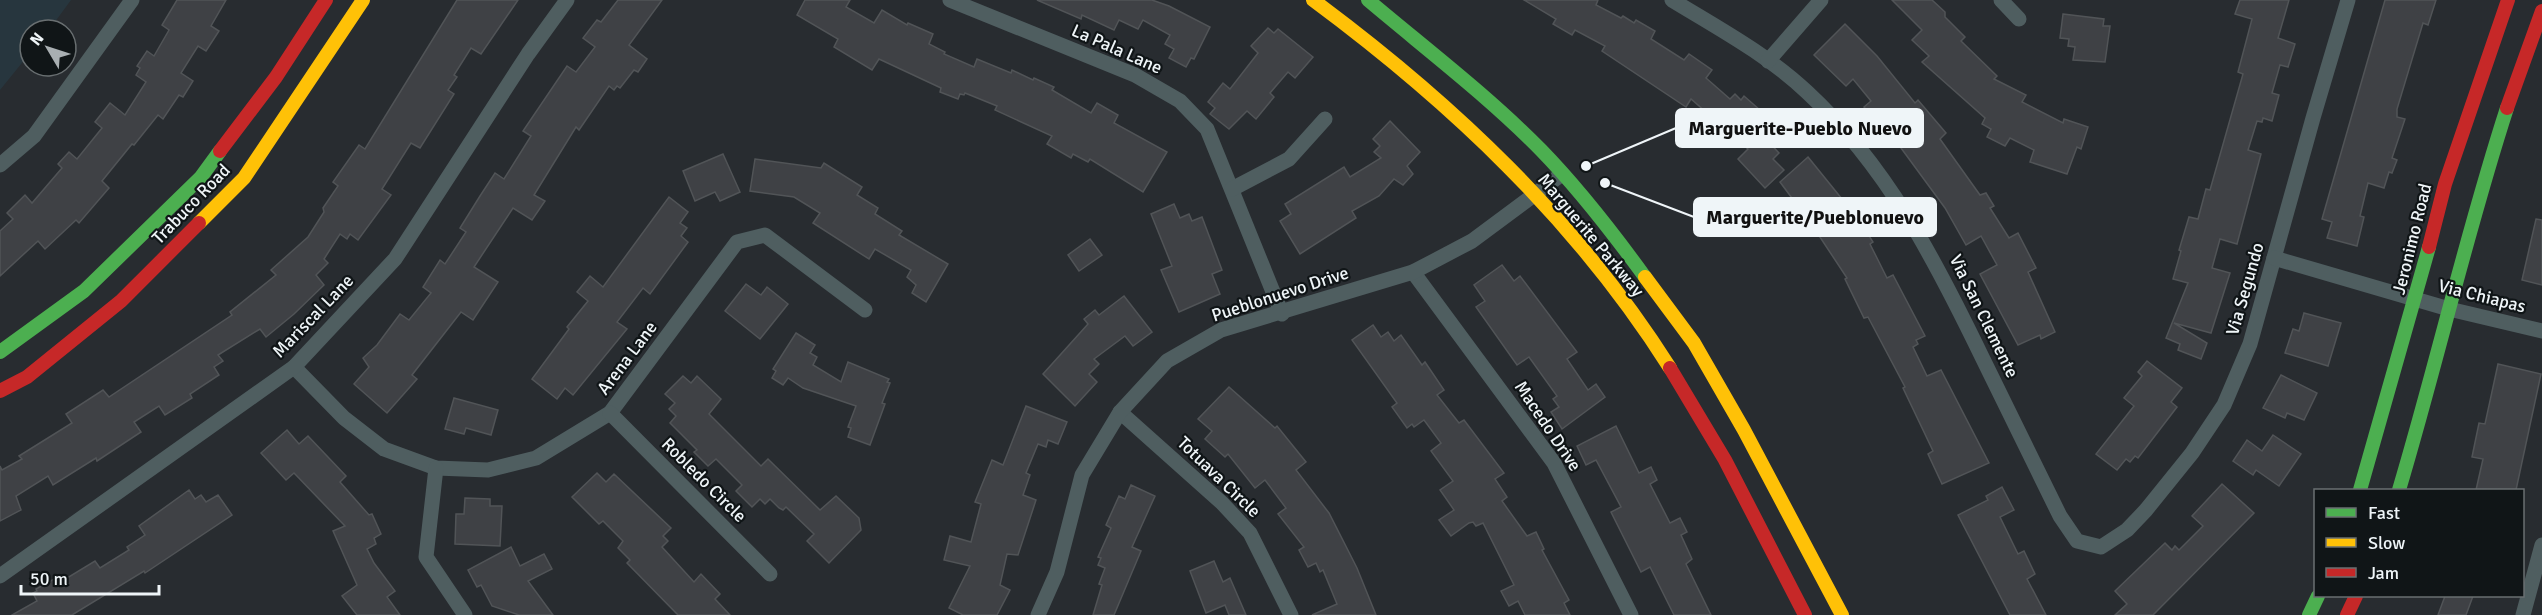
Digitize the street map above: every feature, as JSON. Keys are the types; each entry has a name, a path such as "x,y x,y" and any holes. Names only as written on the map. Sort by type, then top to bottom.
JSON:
{"main road":[{"name":"Trabuco Road","path":"0,352 84,291 201,177 276,77 326,0"},
{"name":"Trabuco Road","path":"0,391 27,377 121,301 244,178 363,0"},
{"name":"Marguerite Parkway","path":"1313,0 1363,36 1444,104 1536,195 1584,248 1633,313 1700,419 1805,615"},
{"name":"Marguerite Parkway","path":"1368,0 1472,87 1541,150 1611,231 1694,343 1744,430 1842,615"},
{"name":"Jeronimo Road","path":"2360,489 2416,299 2445,184 2508,0"},
{"path":"2399,489 2432,380 2448,309 2482,186 2524,56 2542,11"},
{"path":"2309,615 2318,597"},
{"path":"2347,615 2356,597"}],"street":[{"path":"0,165 34,136 132,0"},
{"name":"Mariscal Lane","path":"0,576 294,367 395,259 528,54 567,0"},
{"name":"La Pala Lane","path":"950,0 1135,75 1180,101 1207,129 1281,314"},
{"name":"Via San Clemente","path":"1672,0 1768,61 1806,91 1840,124 1881,175 1937,264 2060,516 2077,541 2101,547"},
{"path":"1768,61 1821,0"},
{"path":"2001,0 2019,19"},
{"name":"Via Segundo","path":"2101,547 2127,530 2146,510 2192,453 2224,405 2250,344 2348,0"},
{"path":"1232,189 1289,159 1325,119"},
{"name":"Pueblonuevo Drive","path":"1038,615 1057,572 1082,475 1120,412 1167,361 1221,330 1281,314 1413,272 1472,241 1562,174"},
{"name":"Arena Lane","path":"294,367 344,418 384,449 436,468 488,470 536,458 610,413 737,242 765,235 865,310"},
{"name":"Via Chiapas","path":"2274,258 2448,309 2542,331"},
{"name":"Macedo Drive","path":"1413,272 1554,463 1631,615"},
{"name":"Totuava Circle","path":"1120,412 1222,502 1250,533 1291,615"},
{"name":"Robledo Circle","path":"610,413 770,574"},
{"path":"436,468 426,556 465,615"},
{"path":"2523,615 2542,545"}],"shaded area":[{"path":"0,0 71,0 58,18 18,18 18,68 0,90"}],"building":[{"path":"177,0 226,0 211,26 219,31 206,51 198,46 181,73 193,81 183,97 179,95 163,119 158,115 134,145 132,144 102,181 109,188 79,223 76,220 45,249 38,241 0,276 0,231 13,219 7,213 25,195 32,203 62,168 58,164 69,152 77,159 102,128 95,122 110,103 125,115 146,82 136,75 140,68 137,66 147,51 154,56 169,30 162,25"},
{"path":"457,0 518,0 481,54 471,48 454,75 457,77 448,90 454,94 420,148 411,143 382,189 391,195 358,240 350,234 347,239 340,234 324,259 328,263 316,275 324,285 266,337 260,329 218,355 223,361 214,367 219,375 190,394 192,398 165,415 159,406 134,422 141,432 97,461 96,458 53,485 48,476 16,496 21,510 0,521 0,466 2,470 22,459 19,456 72,423 66,414 103,390 109,397 232,315 230,312 276,275 271,270 308,237 338,186 333,182 359,145 365,149"},
{"path":"618,0 662,0 629,45 647,59 638,72 634,70 620,88 617,86 614,90 609,86 579,130 576,127 534,195 545,201 532,220 513,208 474,267 498,282 473,320 461,312 412,375 417,379 387,413 354,384 369,367 363,358 377,345 400,314 409,320 431,293 423,287 440,260 445,264 466,232 460,228 480,196 495,173 504,179 531,136 523,131 567,66 576,72 595,47 583,38 597,20 601,22"},
{"path":"805,0 850,0 846,7 874,23 882,10 907,25 908,23 933,34 929,44 945,52 944,54 974,67 977,59 1011,73 1012,70 1033,80 1034,78 1054,87 1052,90 1091,113 1097,103 1118,115 1114,123 1167,152 1143,192 1090,159 1088,162 1073,154 1071,158 1047,144 1052,136 995,110 997,106 965,93 960,94 958,99 940,92 941,88 879,59 872,70 834,47 838,39 797,15"},
{"path":"1037,0 1152,0 1210,27 1194,59 1191,58 1186,67 1169,58 1174,49 1165,44 1170,35 1143,20 1138,29 1119,20 1114,30 1082,15 1081,19"},
{"path":"1524,0 1598,0 1596,5 1634,23 1636,20 1655,31 1651,39 1684,60 1689,54 1712,70 1706,78 1730,99 1735,94 1741,100 1744,96 1760,110 1751,123 1779,153 1773,159 1784,170 1765,188 1738,159 1748,149 1691,99 1686,107 1602,51 1605,46 1575,30 1572,35 1553,24 1556,19"},
{"path":"1892,0 1932,0 1965,37 1961,41 1997,76 1994,79 2026,95 2022,102 2063,123 2064,119 2088,127 2081,149 2077,147 2067,174 2030,162 2034,150 2010,138 2005,146 1987,137 1991,129 1982,124 1985,118 1922,62 1929,56 1912,40 1922,30"},
{"path":"2240,0 2289,0 2278,38 2295,44 2288,67 2280,65 2272,93 2279,95 2272,121 2263,118 2262,122 2257,121 2248,150 2261,154 2237,244 2220,239 2212,268 2230,273 2211,333 2174,323 2207,343 2201,359 2178,350 2180,344 2166,338 2188,283 2173,279 2181,251 2179,250 2189,217 2198,219 2206,189 2210,190 2243,74 2238,72 2252,19 2235,14"},
{"path":"2385,0 2436,0 2428,25 2423,23 2397,109 2397,117 2405,119 2392,158 2397,160 2392,173 2389,172 2384,188 2368,183 2360,216 2364,217 2357,246 2327,238 2332,222 2322,219"},
{"path":"2063,14 2104,19 2103,26 2110,26 2105,62 2073,60 2075,47 2068,46 2069,39 2060,38"},
{"path":"1845,24 1877,56 1915,103 1918,100 1946,133 1940,139 1980,195 1986,193 1994,206 1990,208 2009,238 2018,233 2036,268 2028,272 2055,332 2041,339 2040,335 2018,345 1980,274 1997,265 1981,236 1966,245 1945,208 1901,148 1864,107 1871,101 1853,79 1846,86 1814,55"},
{"path":"1268,28 1274,33 1278,29 1313,57 1295,78 1288,72 1270,93 1274,97 1256,119 1247,111 1229,129 1210,114 1215,108 1208,102 1223,83 1230,89 1258,53 1251,46"},
{"path":"1390,121 1420,152 1407,166 1413,174 1403,185 1394,179 1379,196 1352,211 1356,218 1300,254 1280,221 1291,214 1285,204 1344,167 1350,177 1381,158 1374,152 1380,146 1373,139"},
{"path":"723,154 740,192 720,201 715,192 695,201 683,171"},
{"path":"1808,157 1859,220 1873,242 1870,244 1887,278 1893,275 1925,336 1916,340 1918,344 1913,347 1927,376 1941,370 1989,463 1942,484 1928,454 1933,451 1903,388 1905,387 1868,317 1864,318 1845,279 1847,278 1780,182"},
{"path":"755,159 821,168 824,163 862,187 857,195 878,208 875,214 902,231 899,235 948,264 926,302 912,293 916,285 907,277 911,270 875,249 869,259 813,223 820,213 794,197 750,191"},
{"path":"669,197 688,212 680,223 687,228 681,236 688,242 650,294 643,288 617,322 627,329 573,395 565,388 557,399 532,379 569,329 567,327 588,301 577,292 590,276 603,287"},
{"path":"1174,204 1180,218 1189,214 1192,221 1202,217 1222,270 1212,274 1220,294 1179,312 1161,270 1172,266 1151,214"},
{"path":"2536,219 2542,220 2542,285 2522,280"},
{"path":"1090,239 1102,255 1079,271 1068,255"},
{"path":"1502,265 1514,281 1520,276 1577,352 1567,359 1588,390 1596,384 1605,397 1562,429 1551,412 1559,407 1553,399 1557,396 1529,357 1517,365 1476,307 1485,301 1474,285"},
{"path":"746,284 761,295 767,287 788,304 760,339 725,311"},
{"path":"1124,296 1152,332 1133,346 1125,336 1094,359 1099,364 1089,374 1097,382 1075,406 1043,374 1088,324 1084,319 1095,310 1099,315"},
{"path":"2304,313 2341,323 2328,366 2285,353 2293,329 2299,331"},
{"path":"1373,325 1381,337 1388,332 1394,341 1401,335 1422,365 1425,362 1444,390 1437,395 1459,423 1464,420 1504,473 1495,479 1507,497 1502,501 1527,536 1536,532 1544,549 1542,550 1569,600 1564,603 1570,615 1525,615 1518,601 1509,606 1501,591 1514,585 1483,523 1476,526 1473,522 1469,523 1451,536 1439,520 1454,510 1440,490 1453,481 1431,451 1441,443 1424,420 1414,427 1412,424 1407,428 1392,407 1397,403 1352,340"},
{"path":"796,333 815,345 810,353 817,357 813,365 841,382 848,362 889,379 887,382 890,383 882,403 885,404 870,445 848,437 851,428 848,427 856,406 803,388 788,378 783,385 772,378 776,371 773,369"},
{"path":"2147,361 2182,388 2171,402 2177,407 2138,458 2135,456 2130,462 2126,459 2117,470 2096,454 2134,406 2124,398 2142,376 2138,372"},
{"path":"2498,364 2541,374 2516,489 2476,489 2483,459 2472,457 2479,423 2485,424"},
{"path":"2281,375 2317,393 2304,420 2287,413 2285,418 2263,408"},
{"path":"683,376 691,383 697,376 721,399 709,414 761,466 768,459 820,510 836,496 859,518 861,530 829,563 807,541 814,534 786,507 783,510 770,499 765,504 760,499 752,507 736,491 742,485 716,459 708,466 694,452 697,450 670,423 676,416 669,409 675,403 665,394"},
{"path":"1229,387 1275,428 1277,426 1306,462 1296,470 1329,513 1357,568 1376,615 1312,615 1337,604 1323,570 1320,572 1316,563 1308,567 1299,550 1304,547 1278,514 1286,508 1265,480 1255,488 1228,454 1225,457 1205,439 1212,431 1198,419"},
{"path":"454,398 498,410 491,435 466,428 464,434 445,429"},
{"path":"1026,406 1067,422 1058,444 1048,440 1046,447 1038,444 1026,473 1030,475 1023,495 1036,500 1018,555 1007,554 1000,585 1010,590 997,615 963,615 949,608 970,566 944,560 950,536 971,542 981,504 975,502 992,460 1003,465"},
{"path":"1616,426 1639,473 1651,467 1657,480 1650,484 1670,523 1680,518 1687,532 1681,535 1692,559 1686,564 1711,615 1674,615 1650,567 1641,572 1611,512 1621,507 1596,460 1586,465 1577,446"},
{"path":"287,430 299,444 308,436 346,476 340,482 369,515 372,514 381,534 374,538 376,544 367,549 374,563 395,591 387,597 400,615 357,615 342,596 357,585 333,531 345,526 294,473 286,480 261,453"},
{"path":"2273,435 2301,454 2279,486 2256,470 2253,475 2233,461 2247,440 2262,451"},
{"path":"597,473 606,482 614,474 671,528 663,536 668,541 662,547 694,582 701,574 720,594 715,599 730,615 678,615 627,563 630,560 618,548 623,541 603,521 599,524 572,497"},
{"path":"2222,484 2254,513 2153,615 2115,615 2127,604 2115,591 2165,543 2172,550 2175,546 2179,550 2203,526 2192,516"},
{"path":"1131,485 1155,496 1132,547 1141,551 1114,615 1093,615 1102,585 1099,584 1105,568 1098,565 1101,558 1098,557 1111,528 1106,525 1119,496 1125,499"},
{"path":"2002,487 2014,510 2000,517 2018,554 2024,551 2035,574 2027,579 2046,615 2010,615 1958,515 1988,500 1986,496"},
{"path":"189,490 195,499 201,495 206,502 218,495 232,515 145,573 144,571 72,615 12,615 37,601 33,593 37,591 36,589 56,578 59,583 95,561 100,568 129,550 127,547 145,535 139,526"},
{"path":"465,498 490,499 490,506 502,506 500,546 455,544 456,514 464,514"},
{"path":"511,547 520,566 544,554 552,569 528,581 553,615 519,615 492,606 481,585 477,587 468,570"},
{"path":"1214,561 1223,582 1230,578 1246,615 1229,615 1225,605 1206,613 1190,571"},
{"path":"2445,597 2473,597 2466,615 2438,615"}],"traffic: fast":[{"path":"1368,0 1521,130 1569,180 1645,277"},
{"path":"2399,489 2478,203 2507,108"},
{"path":"0,352 84,291 201,177 220,151"},
{"path":"2360,489 2429,247"},
{"path":"2309,615 2318,597"}],"traffic: slow":[{"path":"199,223 244,178 363,0"},
{"path":"1313,0 1414,80 1509,168 1595,263 1634,314 1670,368"},
{"path":"1645,277 1694,343 1744,430 1842,615"}],"traffic: jam":[{"path":"220,151 276,77 326,0"},
{"path":"2429,247 2445,184 2508,0"},
{"path":"2507,108 2542,11"},
{"path":"0,391 27,377 121,301 199,223"},
{"path":"1670,368 1725,460 1805,615"},
{"path":"2347,615 2356,597"}],"place":[{"name":"Marguerite-Pueblo Nuevo","path":"1586,166"},
{"name":"Marguerite/Pueblonuevo","path":"1605,183"}]}
